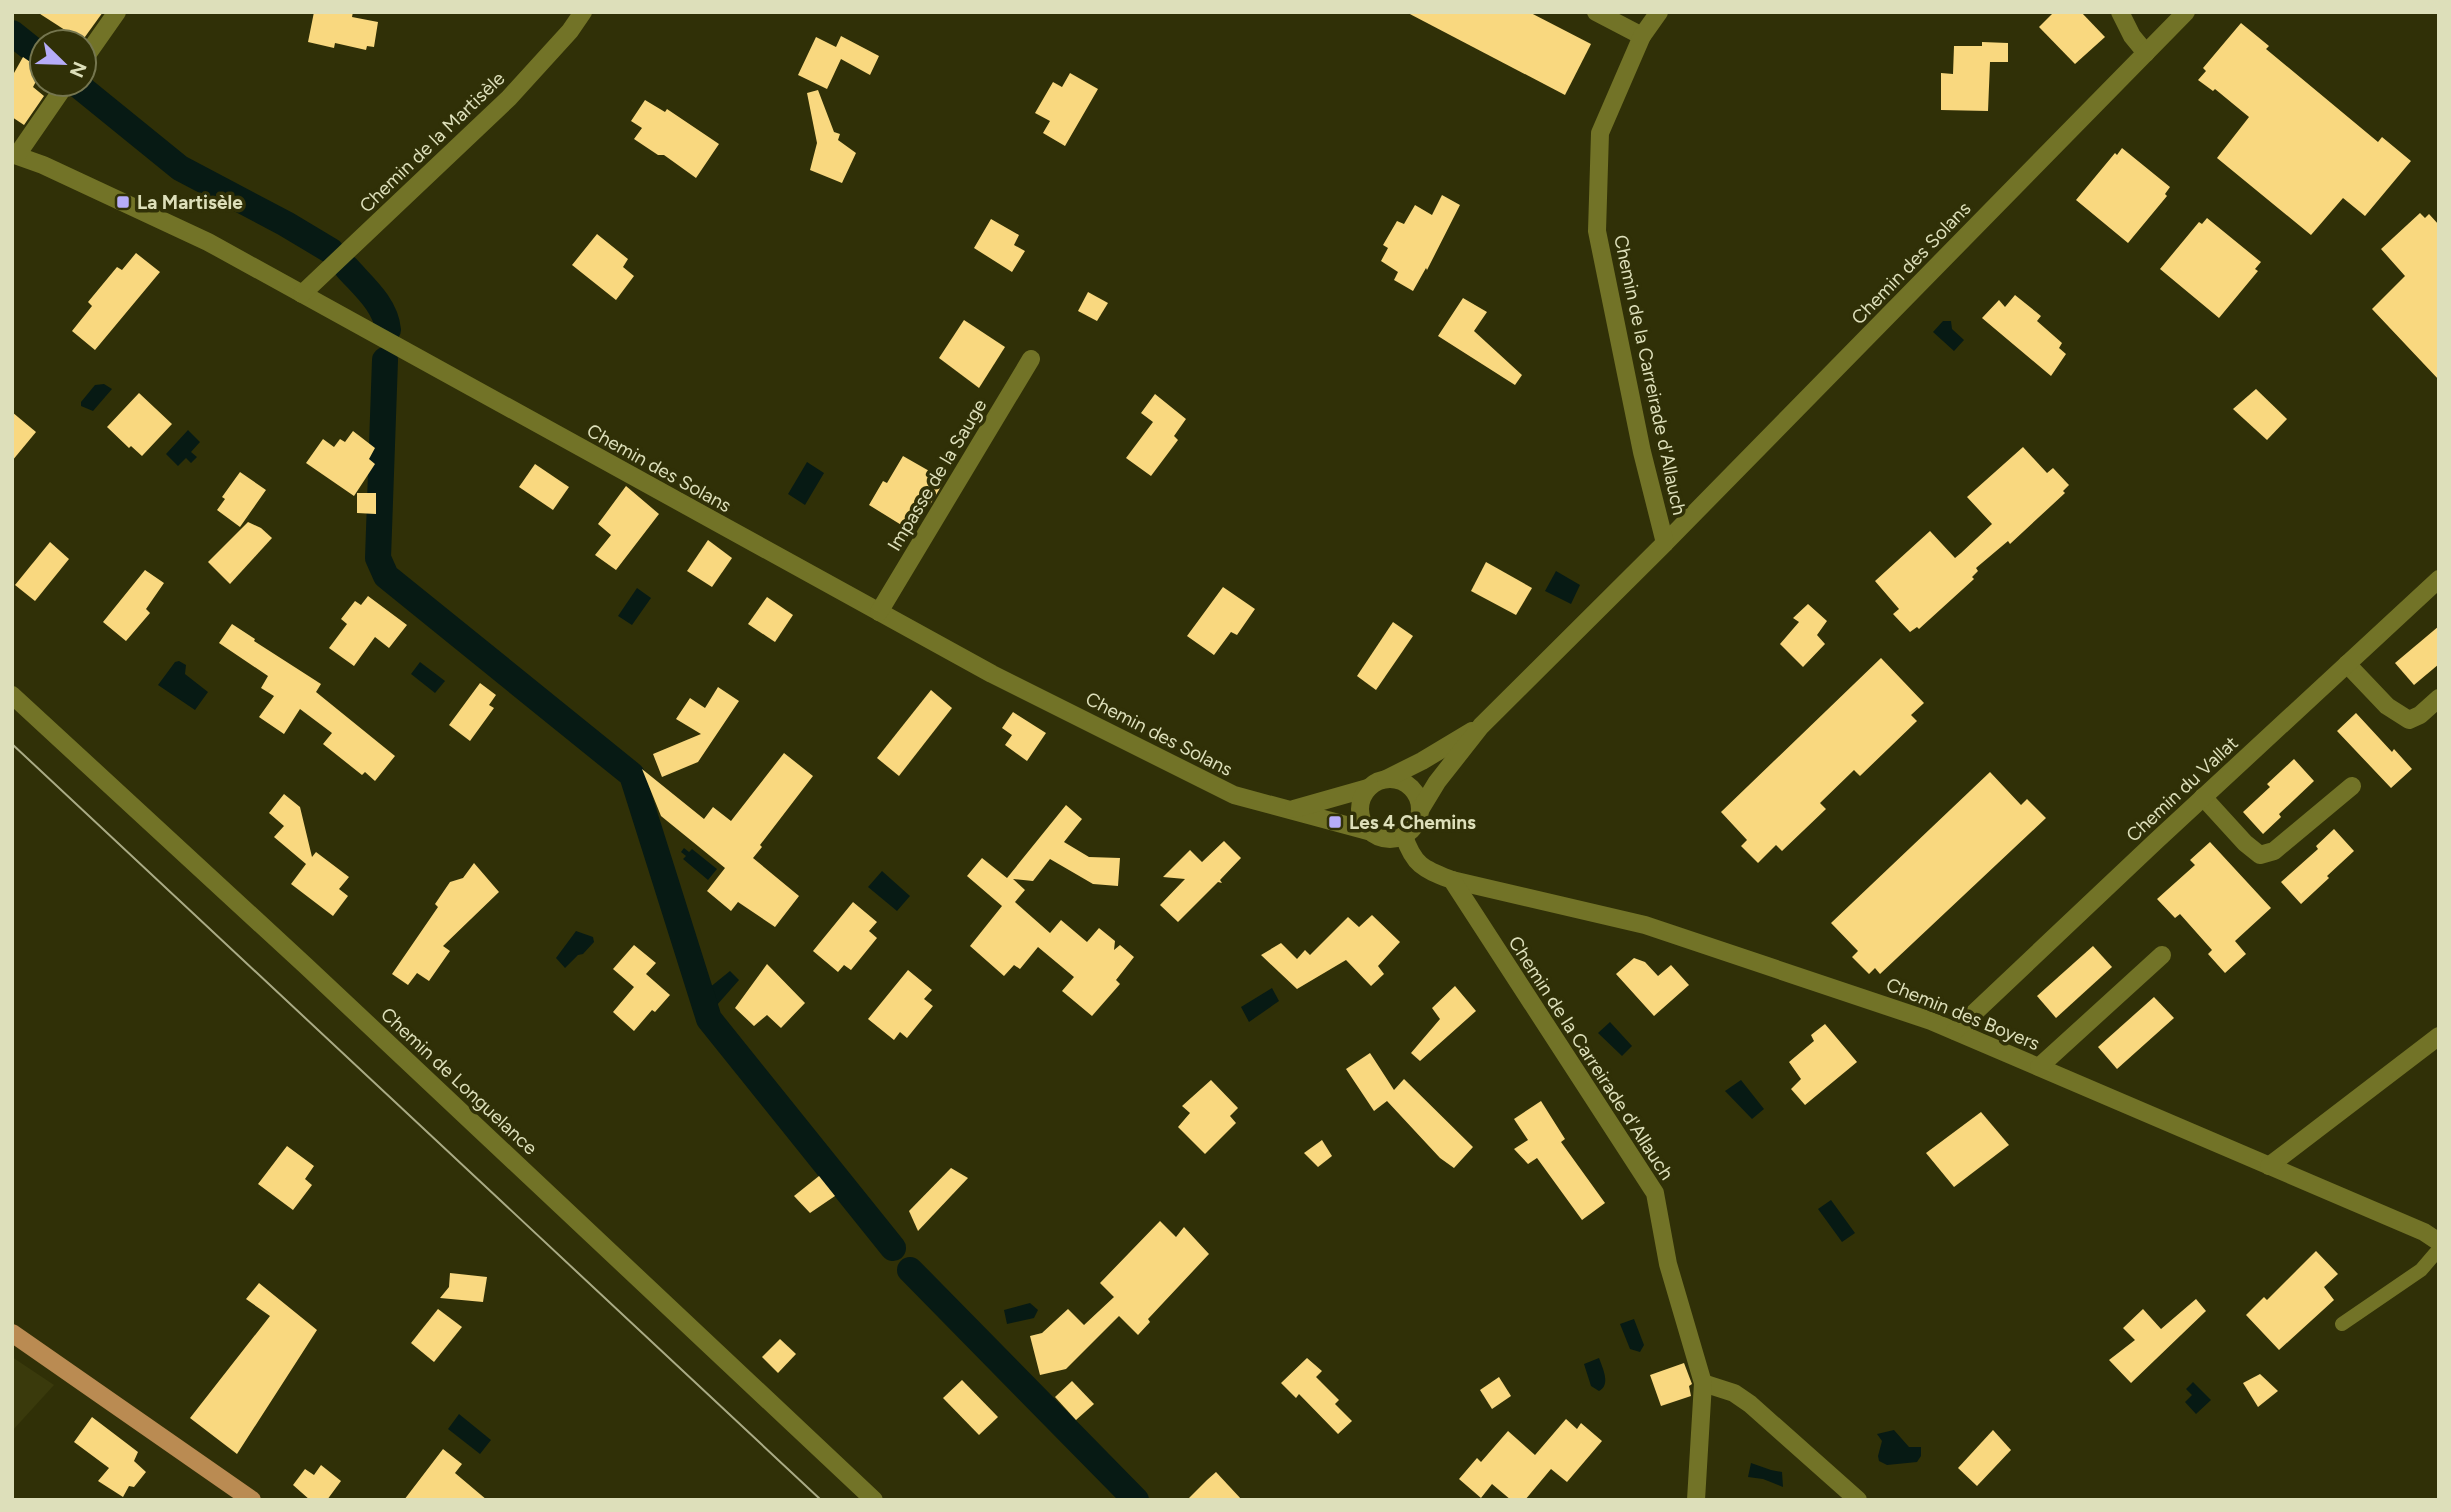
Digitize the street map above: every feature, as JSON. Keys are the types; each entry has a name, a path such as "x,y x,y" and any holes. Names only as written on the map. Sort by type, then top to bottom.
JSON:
{"main road":[{"path":"12,1333 252,1500"}],"street":[{"path":"98,38 117,12"},
{"name":"Chemin de la Martisèle","path":"302,294 509,98 570,31 583,12"},
{"path":"1595,12 1642,36"},
{"name":"Chemin de la Carreirade d'Allauch","path":"1420,810 1437,782 1481,726 1665,543 1642,452 1597,230 1600,133 1642,36 1659,12"},
{"path":"2120,12 2132,36 2146,53"},
{"name":"Chemin des Solans","path":"1665,543 2186,12"},
{"path":"14,154 56,98"},
{"name":"Chemin des Solans","path":"14,154 208,242 992,674 1234,795 1368,831"},
{"name":"Impasse de la Sauge","path":"879,612 1031,359"},
{"name":"Chemin du Vallat","path":"1955,1031 2439,579"},
{"path":"2347,664 2387,706 2409,720 2420,715 2439,698"},
{"name":"Chemin de Longuelance","path":"12,695 306,966 874,1500"},
{"name":"Chemin de la Carreirade d'Allauch","path":"1386,779 1481,726"},
{"path":"1290,810 1368,788 1386,779 1396,779 1406,783 1419,800 1420,810 1413,830 1405,836 1386,840 1368,831 1363,824 1359,805 1368,788"},
{"path":"2203,797 2245,843 2260,855 2274,851 2352,786"},
{"path":"1405,836 1411,856 1427,870 1452,880"},
{"name":"Chemin de la Carreirade d'Allauch","path":"1452,880 1655,1193 1668,1264 1703,1383 1696,1500"},
{"name":"Chemin des Boyers","path":"1452,880 1644,925 1931,1021 2424,1232 2439,1242"},
{"path":"2039,1067 2162,955"},
{"path":"2269,1166 2439,1036"},
{"path":"1703,1383 1734,1393 1750,1404 1858,1500"}],"lane":[{"path":"2342,1324 2421,1270 2439,1249"}],"shaded area":[{"path":"1943,321 1951,321 1952,329 1964,340 1954,351 1933,332"},
{"path":"104,384 112,389 93,411 81,406 81,402 95,385"},
{"path":"188,430 200,442 191,452 197,457 191,463 186,458 178,466 166,454"},
{"path":"807,462 824,473 805,505 788,494"},
{"path":"1556,571 1580,585 1571,604 1545,591"},
{"path":"637,588 651,598 632,625 618,616"},
{"path":"175,662 186,665 185,674 208,692 195,710 158,685"},
{"path":"420,662 445,681 435,693 411,674"},
{"path":"684,848 689,852 692,849 717,869 708,880 683,859 686,856 681,852"},
{"path":"882,871 910,896 897,911 868,887"},
{"path":"576,931 593,937 594,942 565,968 556,958"},
{"path":"730,971 739,980 717,1005 709,988"},
{"path":"1272,988 1279,1001 1249,1022 1241,1007"},
{"path":"1610,1022 1632,1046 1622,1056 1598,1033"},
{"path":"1741,1080 1764,1109 1752,1119 1725,1091"},
{"path":"1831,1200 1855,1233 1842,1242 1818,1209"},
{"path":"1030,1303 1038,1310 1034,1318 1007,1324 1004,1310"},
{"path":"1634,1319 1644,1345 1640,1352 1630,1349 1620,1324"},
{"path":"12,1357 54,1385 12,1431"},
{"path":"1599,1358 1605,1385 1599,1391 1591,1386 1584,1364"},
{"path":"2193,1382 2211,1400 2196,1414 2185,1402 2192,1395 2186,1389"},
{"path":"459,1414 491,1440 480,1454 448,1429"},
{"path":"1894,1430 1909,1447 1921,1447 1921,1456 1917,1462 1887,1465 1879,1461 1882,1441 1877,1434"},
{"path":"1751,1463 1782,1472 1783,1487 1763,1479 1748,1477"}],"building":[{"path":"37,12 103,12 91,28 62,28"},
{"path":"314,12 353,12 352,17 378,22 374,47 367,46 366,50 335,43 334,48 308,42"},
{"path":"1406,12 1529,12 1591,44 1565,95"},
{"path":"2054,12 2081,12 2105,37 2075,64 2039,27"},
{"path":"2241,23 2269,46 2266,49 2378,142 2382,137 2411,161 2365,216 2343,198 2311,235 2217,158 2249,117 2215,89 2213,91 2198,80 2206,71 2203,68"},
{"path":"841,36 879,56 870,75 841,59 827,89 798,75 816,37 836,47"},
{"path":"1982,42 2008,43 2008,62 1990,62 1988,111 1941,110 1941,73 1953,74 1954,46 1982,46"},
{"path":"23,57 28,60 28,98 43,98 24,125 12,117 12,71 14,73"},
{"path":"1070,73 1098,89 1065,146 1043,133 1050,121 1035,113 1053,82 1062,87"},
{"path":"818,90 834,132 840,134 838,140 856,153 842,183 810,170 817,143 807,93"},
{"path":"645,100 665,112 667,109 719,144 696,178 664,155 658,155 634,139 642,128 631,121"},
{"path":"2122,148 2170,187 2165,194 2167,196 2128,243 2076,200"},
{"path":"1442,195 1460,205 1427,270 1426,268 1413,291 1394,280 1398,272 1381,261 1388,248 1383,245 1397,221 1404,224 1415,205 1432,215"},
{"path":"2420,213 2425,218 2429,214 2439,225 2439,380 2372,309 2405,276 2381,249"},
{"path":"2207,218 2261,262 2255,269 2258,271 2219,318 2160,269 2199,222 2202,224"},
{"path":"991,219 1019,235 1014,245 1025,251 1012,272 974,248"},
{"path":"597,234 628,259 623,267 634,276 616,300 572,265"},
{"path":"136,253 160,272 95,350 72,331 92,306 88,302 117,267 122,270"},
{"path":"1088,292 1108,303 1097,321 1078,311"},
{"path":"2015,295 2041,316 2037,321 2062,343 2059,348 2066,354 2051,376 1982,318 1999,300 2005,307"},
{"path":"1463,298 1487,312 1474,331 1522,375 1515,385 1438,336"},
{"path":"964,320 1005,347 979,388 939,358"},
{"path":"2256,389 2287,419 2267,440 2233,409"},
{"path":"139,393 172,424 142,456 131,446 129,448 107,427"},
{"path":"1155,394 1186,419 1174,436 1178,440 1151,476 1126,458 1153,422 1141,413"},
{"path":"12,412 36,432 12,461"},
{"path":"353,431 375,448 369,459 375,464 354,496 306,463 323,439 334,447 340,439 345,442"},
{"path":"2023,447 2047,473 2053,468 2069,485 2063,491 2065,493 2010,544 2008,541 1976,568 1978,571 1972,577 1974,579 1919,629 1917,627 1910,632 1893,614 1899,609 1875,581 1930,531 1955,558 1961,553 1992,524 1967,497"},
{"path":"903,456 945,480 928,508 919,502 903,526 869,505 883,481 887,483"},
{"path":"535,464 569,487 553,510 519,487"},
{"path":"240,472 266,490 240,527 217,510 225,499 222,497"},
{"path":"626,486 659,514 616,570 595,555 611,535 598,524"},
{"path":"357,493 376,493 376,514 357,513"},
{"path":"248,522 261,528 272,538 230,584 208,562"},
{"path":"708,540 732,558 712,587 687,571"},
{"path":"50,542 69,559 35,601 15,585"},
{"path":"1486,562 1532,588 1516,615 1471,591"},
{"path":"145,570 164,583 146,609 150,613 126,641 103,622"},
{"path":"1223,587 1255,609 1237,635 1231,632 1214,655 1187,636"},
{"path":"368,596 407,625 389,648 375,637 354,666 329,648 347,624 341,619 355,601 361,605"},
{"path":"767,597 793,615 775,642 748,624"},
{"path":"1808,604 1827,621 1817,635 1825,644 1803,667 1780,644 1799,622 1793,618"},
{"path":"1393,622 1413,636 1376,690 1357,676"},
{"path":"232,624 321,684 316,692 395,756 375,781 365,772 362,775 323,744 332,733 300,709 284,734 259,717 274,696 261,688 268,676 219,643"},
{"path":"2439,626 2439,664 2414,685 2395,663"},
{"path":"1881,658 1924,703 1911,715 1917,721 1860,776 1854,770 1820,803 1826,809 1782,851 1776,845 1758,863 1741,846 1747,840 1721,812"},
{"path":"480,683 496,695 489,705 494,708 470,741 449,725"},
{"path":"718,687 739,701 698,762 662,777 653,754 701,734 676,719 690,698 705,708"},
{"path":"931,690 952,708 899,776 877,758"},
{"path":"1013,712 1046,733 1027,761 1005,745 1012,735 1002,728"},
{"path":"2356,713 2392,752 2394,749 2412,769 2391,788 2337,731"},
{"path":"784,753 813,776 753,858 799,896 775,927 738,902 731,911 707,891 725,868 661,816 642,769 704,819 713,807 731,821"},
{"path":"2294,759 2314,781 2279,814 2281,817 2263,834 2243,812 2270,787 2267,784"},
{"path":"1990,772 2021,805 2027,799 2046,818 1880,974 1875,968 1869,974 1852,957 1858,951 1831,923"},
{"path":"284,794 300,807 312,857 316,852 349,877 339,889 348,896 333,916 291,884 306,864 274,837 284,826 269,813"},
{"path":"1066,805 1082,819 1064,842 1089,857 1120,858 1118,886 1093,884 1050,859 1033,881 1013,879 1025,890 1015,902 1050,933 1061,920 1087,942 1099,928 1115,941 1114,950 1120,945 1134,957 1116,980 1120,984 1092,1016 1062,991 1074,977 1038,947 1020,969 1014,965 1004,976 970,946 1002,906 967,876 982,858 1007,878"},
{"path":"2334,829 2354,851 2301,904 2281,882 2318,849 2316,846"},
{"path":"1224,841 1241,858 1220,880 1222,883 1218,882 1178,922 1160,905 1185,879 1163,877 1190,850 1202,862"},
{"path":"2210,842 2271,908 2235,941 2246,954 2225,973 2208,954 2212,950 2180,914 2175,918 2157,899 2195,865 2190,860"},
{"path":"474,863 499,892 443,946 450,951 429,981 417,973 408,985 392,974 438,907 435,904 450,882 463,878"},
{"path":"853,902 877,922 869,931 877,938 851,970 844,965 838,972 813,951"},
{"path":"1372,915 1400,942 1378,966 1384,974 1371,986 1346,960 1297,989 1261,955 1281,943 1297,959 1305,950 1310,955 1348,917 1359,927"},
{"path":"634,945 656,963 646,974 670,995 655,1012 652,1010 634,1031 613,1012 634,987 613,969"},
{"path":"2093,946 2112,967 2056,1018 2037,996"},
{"path":"1634,958 1645,962 1658,976 1671,965 1689,985 1654,1016 1616,974"},
{"path":"767,964 805,1003 781,1028 767,1015 754,1026 735,1008"},
{"path":"908,970 932,990 924,999 933,1006 907,1038 900,1032 894,1040 868,1019"},
{"path":"1455,986 1476,1011 1420,1061 1411,1053 1440,1019 1432,1008"},
{"path":"2154,997 2174,1018 2117,1069 2098,1047"},
{"path":"1825,1024 1857,1062 1805,1105 1791,1089 1801,1079 1789,1062 1814,1041 1811,1035"},
{"path":"1370,1053 1394,1090 1404,1079 1473,1147 1454,1168 1440,1158 1387,1101 1374,1111 1346,1069"},
{"path":"1211,1080 1238,1108 1230,1116 1236,1123 1205,1154 1178,1127 1190,1113 1182,1106"},
{"path":"1541,1101 1565,1139 1561,1142 1605,1203 1582,1220 1537,1158 1528,1164 1514,1149 1528,1140 1514,1119"},
{"path":"1981,1112 2009,1145 1954,1187 1926,1153"},
{"path":"1322,1140 1332,1156 1318,1167 1304,1153"},
{"path":"287,1146 314,1166 305,1179 312,1185 293,1210 258,1184"},
{"path":"951,1168 968,1178 918,1231 909,1211"},
{"path":"819,1176 835,1196 810,1213 794,1196"},
{"path":"1160,1221 1176,1237 1184,1227 1209,1254 1148,1319 1150,1322 1138,1335 1119,1316 1066,1369 1040,1375 1030,1336 1042,1333 1068,1309 1084,1325 1114,1297 1100,1283"},
{"path":"2316,1251 2338,1274 2324,1287 2334,1300 2279,1350 2246,1315 2264,1297 2267,1300"},
{"path":"450,1273 487,1277 483,1302 440,1298 449,1287"},
{"path":"259,1283 317,1330 237,1454 190,1418 270,1316 246,1299"},
{"path":"2196,1299 2206,1311 2131,1383 2109,1360 2135,1340 2123,1328 2143,1309 2161,1329"},
{"path":"438,1309 462,1327 434,1362 411,1343"},
{"path":"780,1339 796,1354 778,1373 762,1357"},
{"path":"1307,1358 1322,1371 1316,1377 1339,1400 1335,1404 1352,1421 1338,1434 1299,1394 1296,1398 1281,1383"},
{"path":"1684,1363 1692,1384 1689,1386 1691,1396 1661,1406 1650,1375"},
{"path":"2260,1374 2278,1391 2258,1407 2243,1383"},
{"path":"1499,1377 1511,1396 1492,1409 1480,1390"},
{"path":"962,1380 998,1417 979,1435 943,1398"},
{"path":"1072,1381 1094,1404 1076,1420 1055,1397"},
{"path":"92,1417 138,1452 134,1461 146,1472 134,1487 129,1486 123,1497 98,1481 109,1468 74,1442"},
{"path":"1566,1419 1577,1429 1581,1423 1602,1441 1567,1482 1551,1469 1525,1500 1511,1500 1492,1484 1481,1498 1459,1479 1477,1458 1481,1462 1508,1431 1535,1455"},
{"path":"1993,1430 2011,1450 1977,1486 1958,1468"},
{"path":"443,1449 462,1464 455,1473 487,1500 404,1500"},
{"path":"321,1465 341,1481 327,1500 310,1500 293,1485 305,1469 314,1475"},
{"path":"1216,1472 1242,1500 1187,1500 1207,1480"}],"waterway":[{"path":"12,33 28,46"},
{"path":"94,98 180,168 331,251"},
{"path":"347,268 378,304 388,330"},
{"path":"385,360 378,558 386,576 632,775 709,1019 893,1248"},
{"path":"910,1270 1136,1500"}],"tram line":[{"path":"12,744 821,1500"}],"place":[{"name":"La Martisèle","path":"123,202"},
{"name":"Les 4 Chemins","path":"1335,822"}]}
